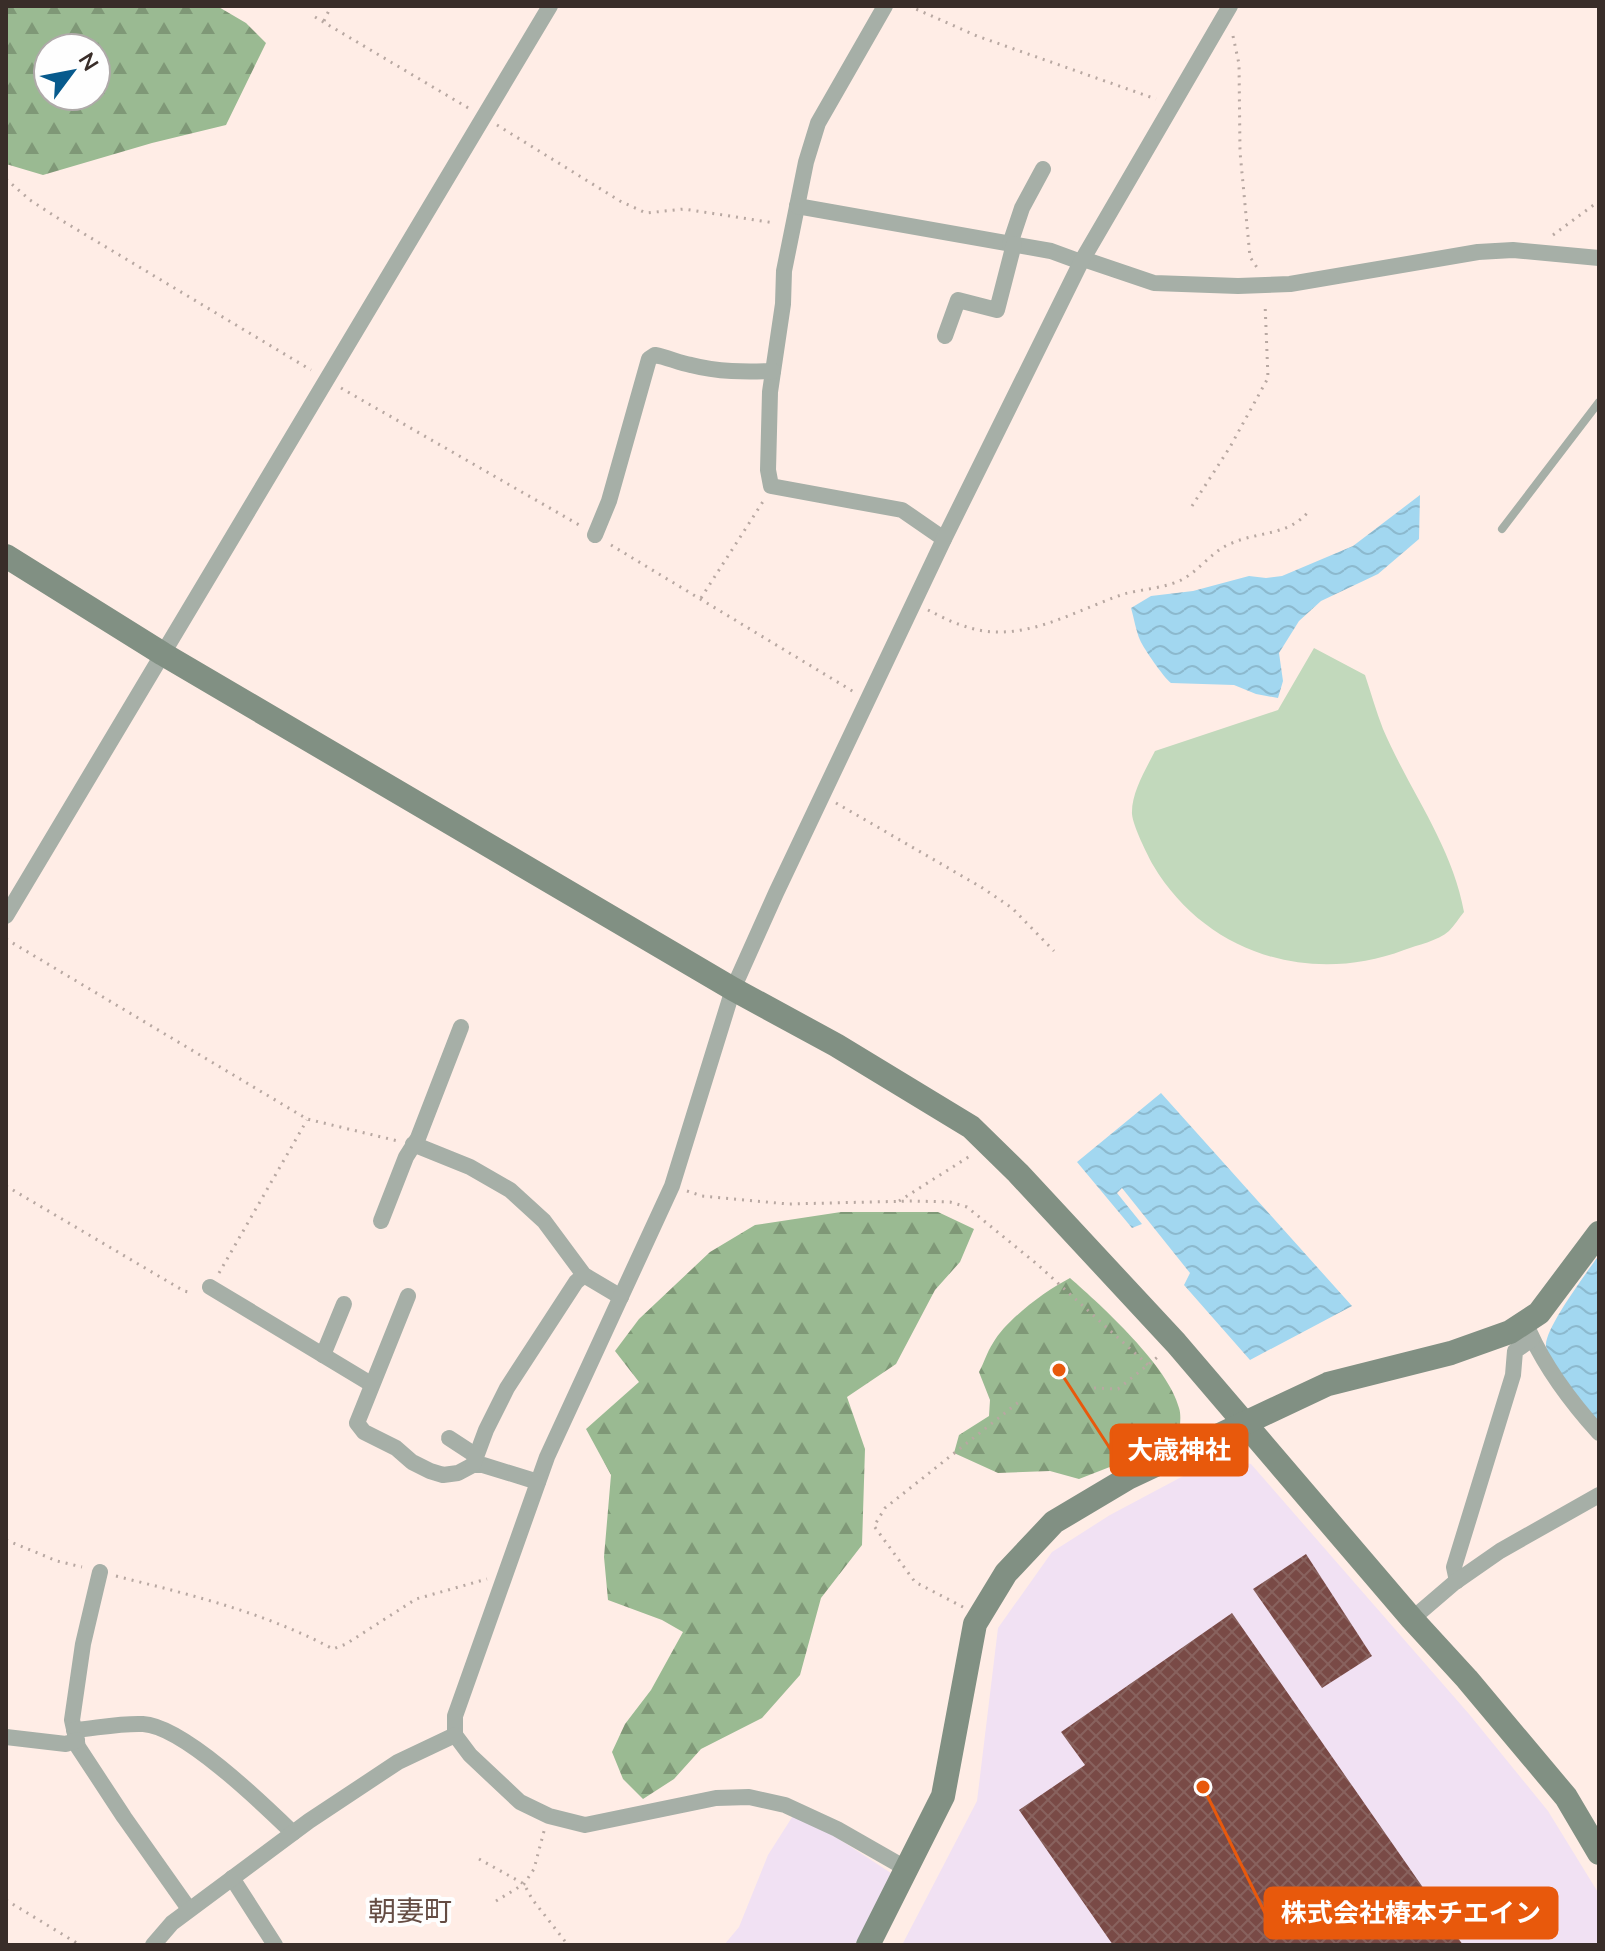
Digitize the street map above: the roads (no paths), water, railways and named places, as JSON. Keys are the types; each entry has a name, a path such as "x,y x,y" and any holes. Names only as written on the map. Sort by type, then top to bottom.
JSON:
{"street":[{"path":"6,916 550,6"},
{"path":"885,6 818,123 797,206 784,271 783,304 770,392 768,470 771,486 902,510 944,539"},
{"path":"907,1869 837,1829 785,1805 749,1797 716,1798 585,1825 549,1816 520,1802 470,1755 455,1735 455,1716 538,1482 672,1186 733,989 912,605 1082,260 1230,6"},
{"path":"945,336 958,300 997,310 1022,208 1043,169"},
{"path":"797,206 1051,251 1154,283 1290,284 1478,252 1513,250 1599,258"},
{"path":"595,535 613,487 649,359 655,355 689,365 729,371 773,371"},
{"path":"6,556 163,654 971,1127 1176,1343 1247,1423 1566,1797 1599,1853"},
{"path":"381,1221 418,1138 461,1027"},
{"path":"413,1144 470,1167 510,1190 544,1221 584,1275 621,1297"},
{"path":"1457,1581 1454,1567 1513,1375 1515,1351 1539,1313 1599,1233"},
{"path":"408,1296 357,1423 364,1432 396,1448 412,1462 443,1475 458,1473 474,1460 507,1388 576,1282 584,1275"},
{"path":"210,1287 371,1384"},
{"path":"323,1355 344,1304"},
{"path":"868,1945 943,1796 975,1624 1006,1573 1054,1522 1128,1478 1328,1384 1451,1353 1510,1332 1529,1330"},
{"path":"1529,1330 1560,1386 1599,1433"},
{"path":"449,1438 483,1465 538,1482"},
{"path":"1412,1619 1457,1581 1500,1551 1599,1495"},
{"path":"100,1572 83,1644 72,1720 76,1735 124,1817 189,1909"},
{"path":"6,1737 66,1744 76,1735 145,1724 169,1731 219,1768 293,1833"},
{"path":"153,1945 189,1909 293,1833 398,1762 455,1735"},
{"path":"232,1878 275,1945"}],"lane":[{"path":"1502,529 1599,402"}],"water":[{"path":"1420,495 1419,539 1378,574 1321,601 1299,621 1279,653 1283,681 1278,698 1234,685 1171,683 1142,644 1131,608 1151,596 1193,591 1249,576 1282,576 1353,546"},
{"path":"1161,1093 1352,1306 1250,1360 1184,1285 1190,1273 1122,1188 1117,1193 1142,1224 1132,1228 1077,1162"},
{"path":"1599,1255 1599,1423 1560,1376 1546,1346 1559,1314"}],"place":[{"name":"大歳神社","path":"1059,1370"},
{"name":"株式会社椿本チエイン","path":"1203,1787"}],"district":[{"name":"朝妻町","path":"410,1912"}]}
